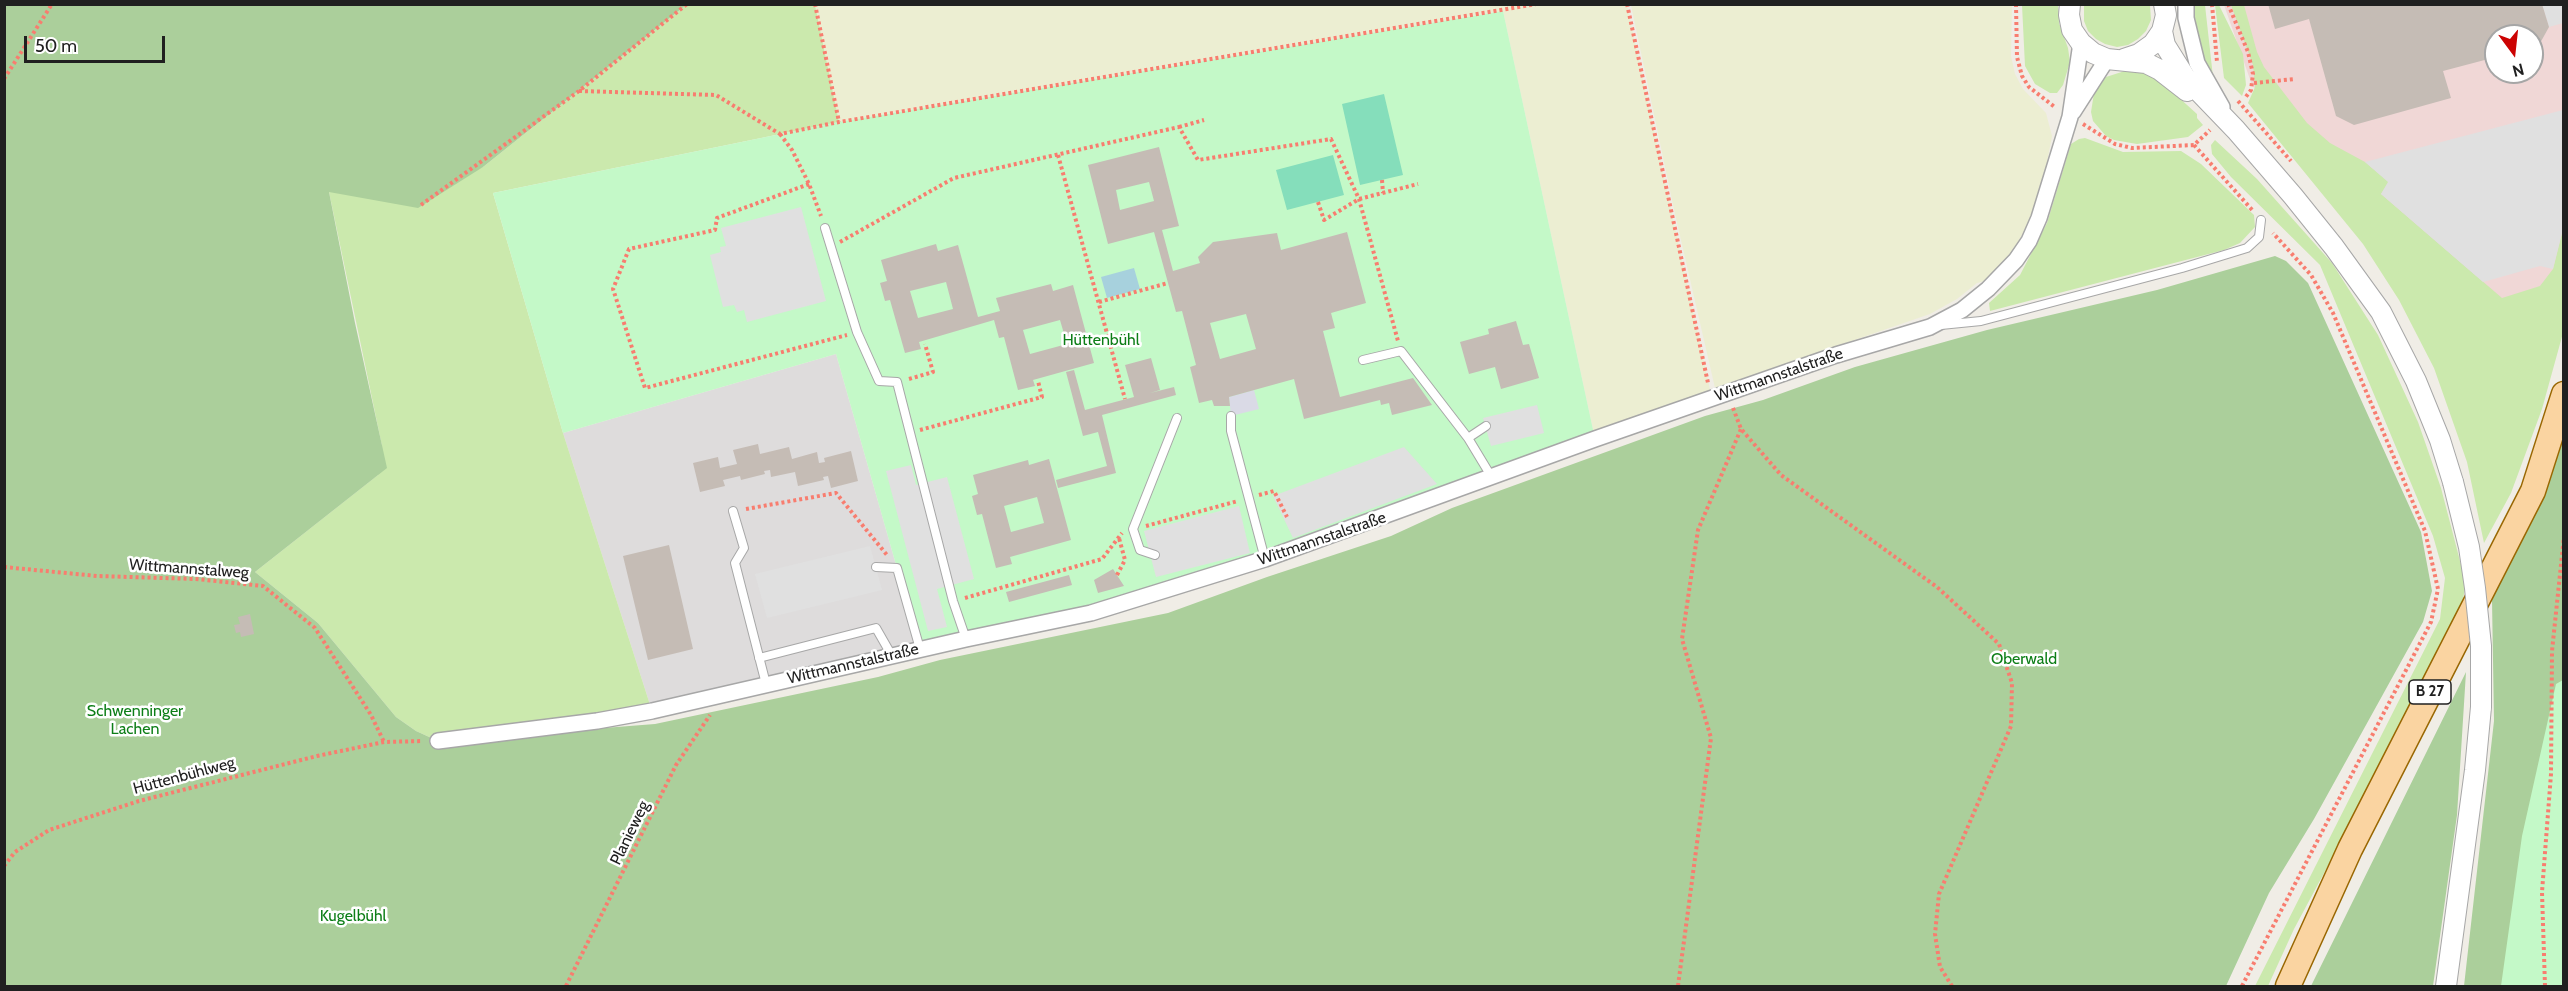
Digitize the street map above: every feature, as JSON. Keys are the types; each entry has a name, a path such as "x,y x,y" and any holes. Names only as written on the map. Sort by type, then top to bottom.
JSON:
{"main road":[{"name":"B 27","path":"2288,987 2350,849 2533,491 2564,394"}],"street":[{"path":"2070,4 2069,15 2072,30 2081,43 2093,53 2146,63 2160,70 2236,130"},
{"path":"2116,59 2139,54 2153,44 2162,31 2166,15 2164,4"},
{"path":"2186,4 2186,18 2197,63 2203,78 2236,130"},
{"path":"2162,31 2165,45 2185,77 2236,130 2334,247 2381,312 2416,381 2440,440 2453,482 2469,547 2475,588 2481,646 2481,707 2475,770 2446,987"},
{"name":"Wittmannstalstraße","path":"438,741 597,721 652,711 920,649 1091,613 1265,560 1458,491 1491,476 1727,393 1836,355 1930,327 1962,310 1988,289 2016,260 2039,218 2070,117 2081,43"},
{"name":"Wittmannstalstraße","path":"2070,117 2116,59"}],"lane":[{"path":"1930,327 1981,321 2182,268 2247,248 2259,237 2261,220"},
{"path":"825,228 857,332 879,381 897,382 912,432 953,601 966,639"},
{"path":"1363,360 1401,351 1467,438 1491,476"},
{"path":"1231,416 1231,432 1265,560"},
{"path":"1155,555 1140,550 1133,529 1177,418"},
{"path":"1467,438 1486,426"},
{"path":"733,512 744,548 735,563 766,684"},
{"path":"876,567 897,568 920,649"},
{"path":"759,658 876,628 892,656"}],"path":[{"path":"4,79 51,4"},
{"path":"421,205 579,92 687,4"},
{"path":"815,4 839,122"},
{"path":"780,134 839,122 1536,4"},
{"path":"1628,4 1712,399"},
{"path":"2016,4 2016,57 2022,76 2030,87 2070,117 2115,144 2132,148 2194,145 2211,130"},
{"path":"2212,4 2217,67"},
{"path":"2228,4 2248,52 2253,83 2245,98"},
{"path":"2253,83 2295,79"},
{"path":"579,92 716,95 780,134 792,150 809,184 825,228"},
{"path":"2232,95 2248,112"},
{"path":"831,247 954,178 1204,120"},
{"path":"1179,127 1198,160 1331,139 1359,199 1401,351"},
{"path":"2194,145 2311,275 2333,313 2425,531 2438,589 2431,622 2242,987"},
{"path":"1058,155 1125,399"},
{"path":"1382,180 1383,193"},
{"path":"809,184 717,218 716,230 629,249 613,290 645,388 857,332"},
{"path":"1317,202 1324,220 1359,199 1418,184"},
{"path":"1099,302 1168,284"},
{"path":"897,382 933,372 925,344"},
{"path":"912,432 1042,397 1038,381"},
{"path":"1727,393 1741,429 1781,475 1937,587 1999,644 2012,683 2011,726 1939,894 1935,934 1940,967 1952,987"},
{"path":"1678,987 1711,738 1682,639 1698,530 1741,429"},
{"path":"953,601 1102,560 1119,537 1133,529 1274,490 1287,517"},
{"path":"733,512 836,493 897,568"},
{"path":"2545,987 2542,892 2551,774 2552,651 2564,536"},
{"path":"1117,575 1125,560 1119,537"},
{"name":"Wittmannstalweg","path":"4,567 97,576 195,579 263,586 315,628 371,715 384,742"},
{"name":"Planieweg","path":"566,987 676,765 723,694"},
{"path":"384,742 438,741"},
{"name":"Hüttenbühlweg","path":"4,866 15,852 49,830 139,801 219,779 384,742"}],"shaded area":[{"path":"2224,5 2563,5 2563,295 2446,329 2252,85"},
{"path":"2542,5 2563,5 2563,23 2549,27"},
{"path":"2563,110 2563,229 2553,269 2540,266 2483,282 2381,194 2388,182 2365,162"},
{"path":"801,207 826,301 747,322 744,310 737,312 734,305 723,307 710,255 721,252 720,247 726,246 721,228"},
{"path":"836,354 920,649 652,711 563,433"},
{"path":"1254,390 1259,409 1231,416 1229,397"},
{"path":"1537,405 1544,433 1491,446 1483,418"},
{"path":"1404,447 1437,484 1293,538 1273,496"},
{"path":"911,465 916,485 947,477 974,579 937,589 947,627 928,631 886,471"},
{"path":"1239,506 1250,553 1156,577 1144,531"},
{"path":"870,546 882,590 767,618 755,574"}],"green space":[{"name":"Oberwald","path":"5,5 686,5 483,167 418,208 329,192 387,468 255,572 318,623 396,717 416,731 438,741 655,724 878,677 940,660 1168,613 1391,536 1452,508 1705,416 1763,400 1855,367 1987,330 2157,290 2275,256 2286,261 2308,283 2421,532 2432,591 2423,622 2314,819 2269,893 2226,986 5,986"},
{"path":"686,5 815,5 839,122 493,193 563,433 652,711 438,741 416,731 396,717 318,623 255,572 378,475 382,446 329,192 483,167"},
{"path":"815,5 1627,5 1712,399 1595,439 1503,11 839,122"},
{"path":"1631,5 2012,5 2011,56 2015,74 2023,89 2046,113 2052,136 2045,173 2030,220 2011,255 1985,281 1977,283 1957,299 1930,314 1715,388"},
{"path":"2022,5 2058,5 2059,23 2068,48 2070,62 2063,85 2057,93 2050,93 2035,84 2025,66"},
{"path":"2084,5 2150,5 2151,20 2146,31 2138,39 2128,45 2117,47 2105,44 2088,31 2084,21"},
{"path":"2193,5 2205,5 2213,77 2200,49"},
{"path":"2215,5 2219,5 2243,54 2246,85 2242,96 2224,78"},
{"path":"2231,5 2244,5 2257,52 2264,67 2307,123 2330,143 2365,162 2389,182 2381,194 2502,298 2540,286 2553,269 2563,229 2563,333 2542,409 2511,493 2484,543 2467,462 2434,368 2399,300 2363,244 2248,103 2255,87 2253,65"},
{"name":"Hüttenbühl","path":"1503,11 1595,439 1164,591 920,649 836,354 563,433 493,193 839,122"},
{"path":"2131,69 2155,76 2197,114 2197,118 2203,125 2188,137 2137,144 2114,140 2106,136 2093,121 2091,112 2094,93 2106,77"},
{"path":"1384,94 1403,175 1360,185 1342,104"},
{"path":"2085,138 2123,152 2181,151 2201,164 2254,215 2255,227 2240,243 2224,250 1990,311 1989,303 2020,275 2047,223 2071,144"},
{"path":"2215,140 2257,179 2332,263 2378,335 2418,422 2441,488 2466,584 2458,623 2294,929 2268,986 2255,986 2440,619 2445,578 2433,536 2320,265 2231,177 2212,154 2211,145"},
{"path":"1333,155 1344,195 1287,210 1276,170"},
{"path":"2563,424 2563,986 2464,986 2494,721 2492,600 2520,540"},
{"path":"2466,672 2457,815 2433,986 2311,986"},
{"path":"2563,680 2563,986 2501,986 2522,836 2556,684"}],"water":[{"path":"1134,268 1140,289 1107,298 1101,277"}],"building":[{"path":"2268,4 2542,4 2549,27 2544,36 2544,24 2484,24 2484,60 2443,71 2451,98 2354,125 2336,116 2309,19 2275,29"},
{"path":"1159,147 1179,226 1162,230 1173,271 1200,263 1198,257 1213,242 1277,233 1281,250 1347,232 1366,303 1331,313 1335,328 1323,331 1340,397 1413,378 1432,405 1392,415 1389,403 1381,405 1380,400 1304,419 1294,379 1229,397 1230,406 1214,406 1212,400 1199,403 1190,367 1196,365 1182,311 1176,312 1154,232 1108,244 1088,165","holes":["1149,182 1154,201 1120,210 1116,190","1246,314 1256,349 1220,359 1210,323"]},
{"path":"936,244 938,251 958,245 978,317 1000,311 996,298 1051,284 1053,291 1073,285 1094,363 1033,380 1035,386 1018,390 1004,337 999,338 994,320 919,342 921,349 905,353 890,300 885,301 880,283 887,281 881,260","holes":["946,282 953,309 918,318 910,291","1060,320 1067,344 1030,354 1023,330"]},
{"path":"1516,321 1523,345 1529,344 1539,378 1501,389 1495,367 1469,374 1460,342 1489,334 1488,329"},
{"path":"1151,358 1160,390 1150,393 1174,387 1176,395 1102,415 1116,473 1058,488 1056,480 1107,466 1098,432 1083,436 1066,372 1074,370 1085,410 1134,397 1125,365"},
{"path":"758,444 760,454 789,447 792,459 817,452 819,463 825,462 824,458 851,451 858,481 831,488 828,476 823,477 824,480 798,486 795,472 771,477 770,470 764,471 765,474 741,480 740,476 723,480 725,486 700,492 693,463 718,457 720,468 737,464 733,450"},
{"path":"1049,459 1071,540 1010,557 1012,564 996,568 982,514 977,515 972,496 978,494 973,475 1028,460 1029,465","holes":["1037,497 1044,523 1011,532 1004,506"]},
{"path":"669,545 693,649 648,660 623,556"},
{"path":"1113,569 1124,586 1098,593 1094,580"},
{"path":"1069,575 1072,585 1009,602 1006,592"},
{"path":"250,614 254,634 241,637 240,632 236,633 234,625 240,624 238,617"}],"park label":[{"name":"Schwenninger Lachen","path":"135,720"},
{"name":"Kugelbühl","path":"353,916"}]}
